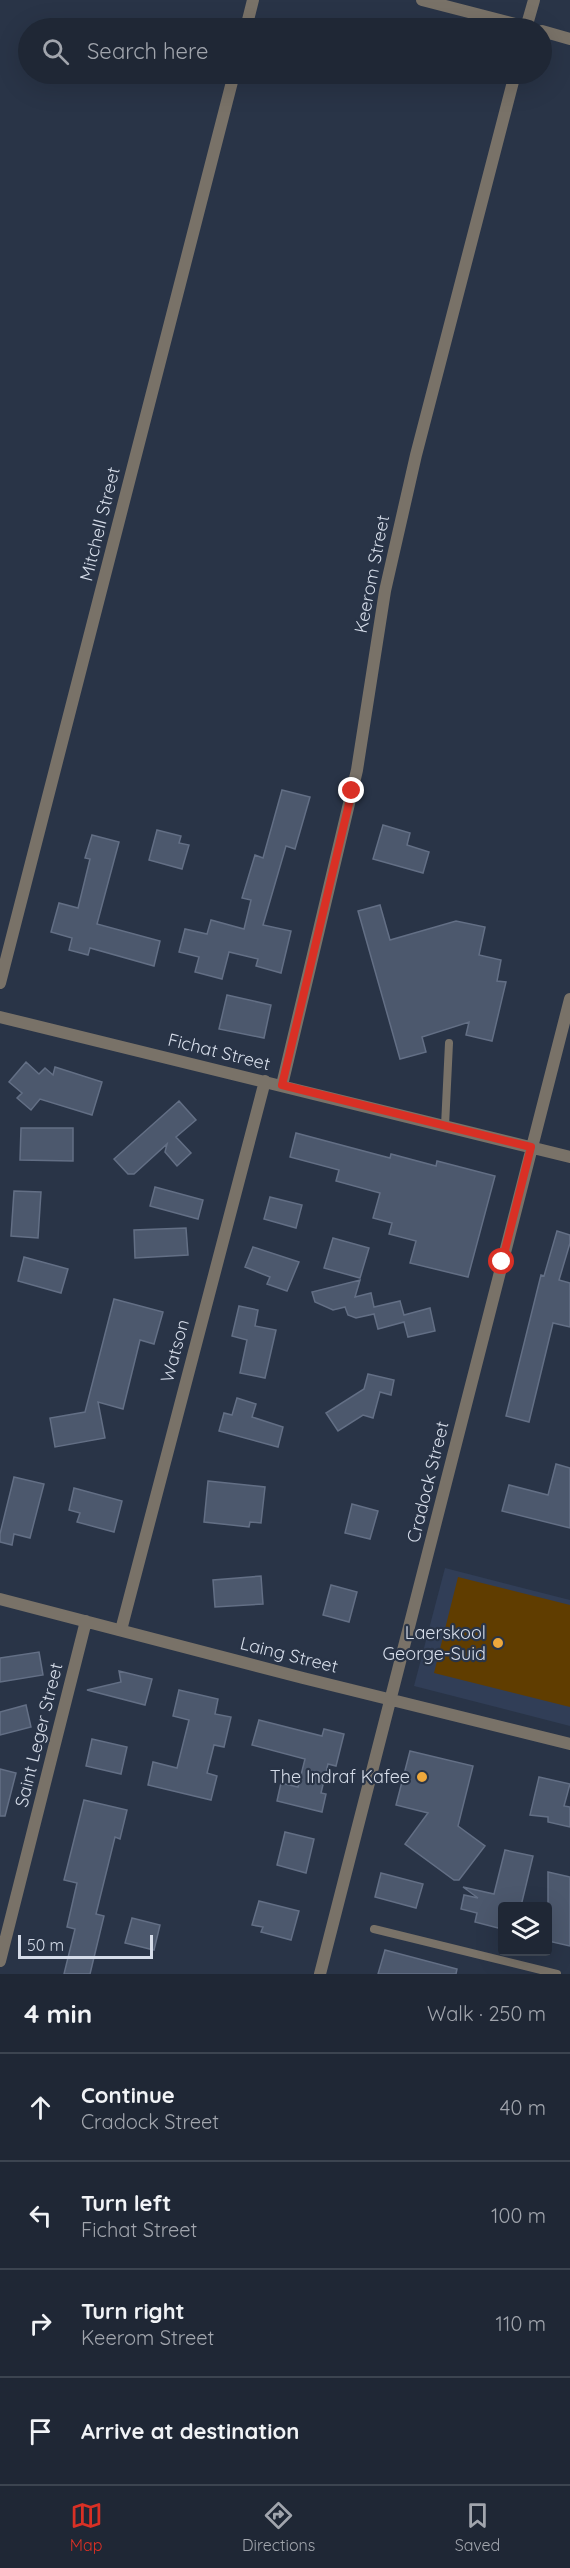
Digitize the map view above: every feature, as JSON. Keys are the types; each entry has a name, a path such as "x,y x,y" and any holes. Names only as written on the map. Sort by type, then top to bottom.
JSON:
{"street":[{"path":"248,18 253,0"},
{"path":"423,0 490,18"},
{"path":"530,18 534,0"},
{"path":"552,34 570,39"},
{"name":"Mitchell Street","path":"0,983 231,84"},
{"name":"Keerom Street","path":"282,1085 357,770 385,591 416,455 512,84"},
{"name":"Cradock Street","path":"320,1974 570,999"},
{"name":"Fichat Street","path":"0,1017 570,1157"},
{"name":"Watson","path":"121,1630 265,1081"},
{"name":"Laing Street","path":"0,1599 570,1743"},
{"name":"Saint Leger Street","path":"0,1961 86,1622"}],"lane":[{"path":"445,1126 449,1043"},
{"path":"374,1929 557,1974"}],"shaded area":[{"name":"Laerskool George-Suid","path":"445,1568 570,1600 570,1726 414,1686"},
{"name":"Laerskool George-Suid","path":"458,1577 570,1605 570,1707 434,1673"}],"building":[{"path":"282,790 310,797 295,849 286,846 263,925 291,931 281,973 256,966 258,959 229,952 222,979 195,972 199,957 179,952 185,929 207,934 211,920 244,929 251,900 242,898 255,855 263,858"},
{"path":"383,825 410,833 407,845 429,852 423,873 373,859"},
{"path":"157,830 181,836 179,843 189,845 182,869 149,860"},
{"path":"92,835 119,842 97,924 160,941 154,966 90,948 88,955 69,950 72,938 51,932 59,903 78,908 90,859 85,858"},
{"path":"380,905 390,940 456,921 485,927 479,955 501,960 497,981 506,982 492,1041 466,1035 469,1022 422,1037 426,1052 400,1059 358,911"},
{"path":"227,995 271,1005 264,1038 219,1029"},
{"path":"26,1062 39,1074 45,1068 53,1075 55,1067 102,1082 92,1115 40,1099 31,1110 17,1098 22,1093 9,1082"},
{"path":"179,1101 196,1120 176,1137 191,1153 177,1166 165,1152 167,1144 134,1174 128,1174 114,1159"},
{"path":"21,1128 73,1128 73,1161 20,1160"},
{"path":"296,1133 390,1158 391,1154 436,1166 437,1161 495,1176 468,1277 410,1263 416,1241 389,1234 392,1223 373,1218 380,1193 336,1181 339,1170 290,1157"},
{"path":"155,1187 203,1200 198,1219 150,1206"},
{"path":"14,1191 41,1192 38,1238 11,1236"},
{"path":"270,1197 302,1205 296,1228 264,1219"},
{"path":"186,1228 188,1255 135,1258 134,1230"},
{"path":"557,1231 570,1235 570,1243 559,1280 570,1283 570,1327 553,1323 529,1422 506,1416 541,1275 544,1276"},
{"path":"333,1238 369,1248 360,1278 324,1268"},
{"path":"253,1247 299,1262 287,1291 267,1284 270,1277 245,1267"},
{"path":"24,1257 68,1269 61,1293 18,1281"},
{"path":"360,1280 355,1297 371,1293 374,1307 400,1301 404,1315 430,1308 435,1331 408,1337 404,1322 378,1329 374,1314 356,1318 348,1315 345,1307 333,1310 315,1302 312,1292"},
{"path":"114,1299 163,1312 154,1344 140,1340 123,1409 98,1402 105,1438 55,1447 50,1418 85,1412"},
{"path":"239,1306 258,1310 255,1326 276,1330 265,1378 240,1373 247,1340 232,1336"},
{"path":"368,1374 394,1380 391,1395 380,1392 373,1418 363,1415 338,1431 326,1413 364,1389"},
{"path":"237,1398 256,1404 252,1417 283,1427 278,1447 219,1431 224,1413 232,1415"},
{"path":"556,1464 570,1468 570,1528 502,1511 509,1485 548,1495"},
{"path":"14,1477 44,1484 30,1538 14,1534 12,1545 0,1542 0,1534"},
{"path":"208,1481 265,1487 261,1523 250,1522 249,1527 204,1522"},
{"path":"74,1488 122,1501 114,1532 77,1522 80,1513 69,1510"},
{"path":"352,1504 378,1511 370,1539 345,1533"},
{"path":"261,1576 263,1604 215,1607 213,1580"},
{"path":"331,1585 357,1592 349,1622 323,1615"},
{"path":"39,1652 43,1675 0,1682 0,1658"},
{"path":"119,1671 152,1679 145,1705 87,1690 121,1682"},
{"path":"179,1690 218,1699 215,1714 231,1717 224,1747 214,1745 207,1773 217,1776 211,1800 148,1785 153,1762 177,1768 189,1720 173,1716"},
{"path":"26,1705 31,1727 0,1735 0,1712"},
{"path":"259,1720 322,1736 324,1729 344,1734 336,1766 328,1764 321,1793 326,1794 322,1812 277,1801 281,1783 298,1787 305,1759 252,1745"},
{"path":"92,1739 127,1747 121,1774 86,1766"},
{"path":"410,1751 473,1766 458,1826 485,1846 459,1880 454,1880 405,1844 428,1813 396,1805"},
{"path":"0,1769 16,1773 5,1816 0,1816"},
{"path":"539,1777 570,1784 564,1806 570,1807 570,1827 548,1822 548,1817 530,1815"},
{"path":"84,1800 127,1810 120,1839 115,1837 96,1914 104,1916 90,1974 64,1974 75,1929 67,1927 77,1883 64,1880"},
{"path":"285,1832 314,1839 306,1873 277,1865"},
{"path":"505,1850 533,1856 522,1902 498,1902 498,1928 475,1922 477,1913 461,1909 464,1895 478,1898 463,1887 494,1894"},
{"path":"548,1872 570,1877 570,1946 552,1942 552,1902 548,1902"},
{"path":"381,1873 423,1884 416,1908 375,1897"},
{"path":"259,1901 299,1911 291,1940 261,1932 263,1927 252,1925"},
{"path":"132,1918 160,1925 154,1950 125,1943"},
{"path":"385,1950 457,1969 456,1974 378,1974"}],"place":[{"name":"Laerskool George-Suid","path":"498,1643"},
{"name":"The Indraf Kafee","path":"422,1777"}],"route":[{"path":"352,791 282,1085 531,1147 502,1262"}]}
